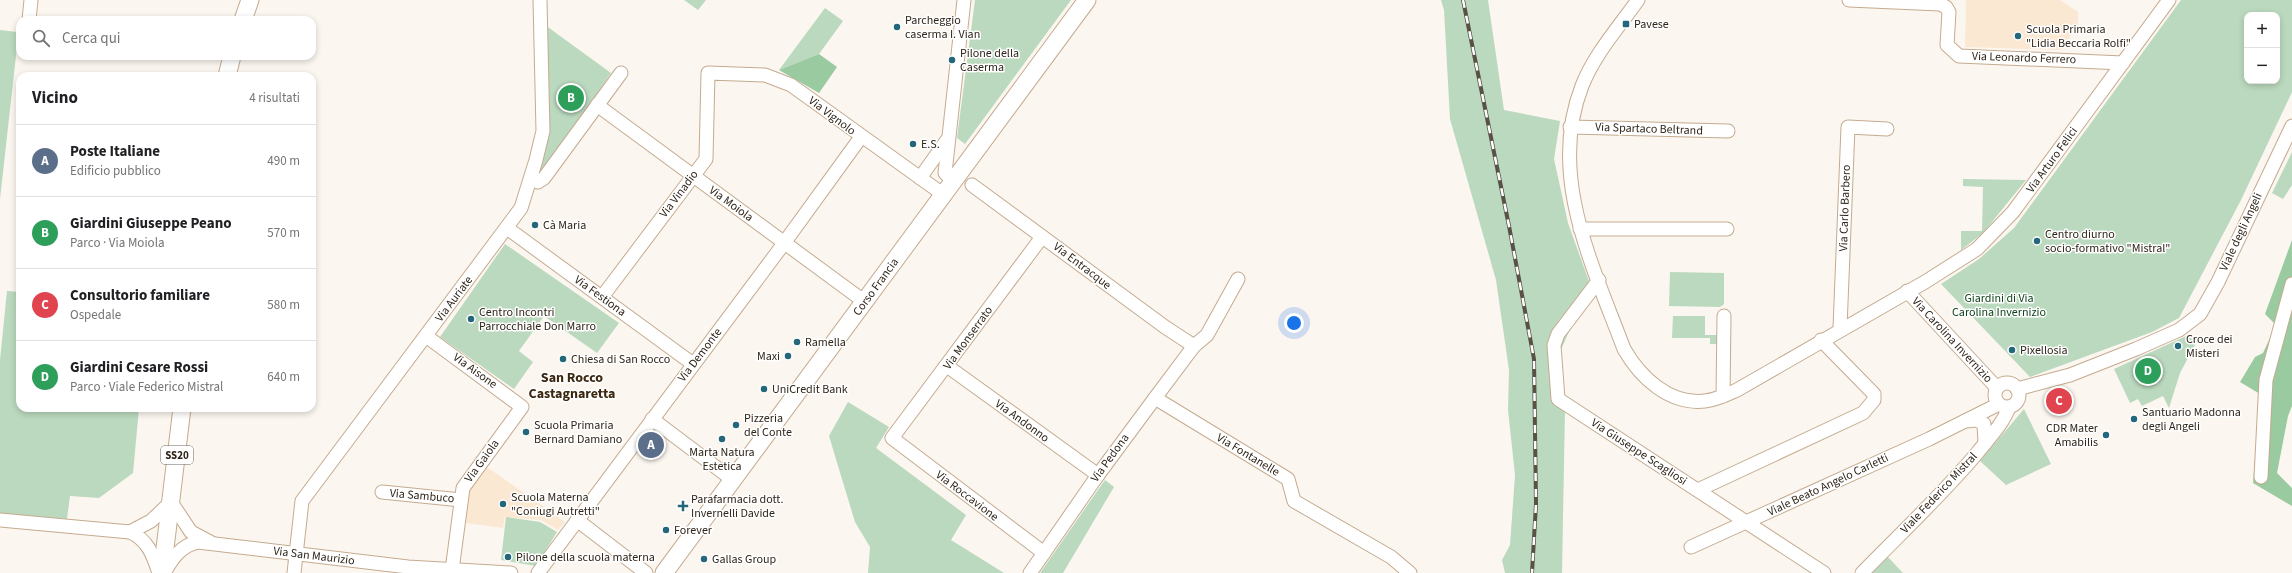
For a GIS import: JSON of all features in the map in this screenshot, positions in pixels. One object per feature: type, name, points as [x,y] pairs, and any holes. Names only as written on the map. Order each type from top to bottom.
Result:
[{"type":"main road","points":[[244,16],[250,0]]},
{"type":"main road","name":"Corso Francia","points":[[664,573],[954,182],[1083,1]]},
{"type":"main road","points":[[228,72],[231,60]]},
{"type":"main road","name":"SS20","points":[[162,573],[181,412]]},
{"type":"street","points":[[29,16],[31,0]]},
{"type":"street","name":"Via Auriate","points":[[294,573],[302,501],[521,208],[531,179],[543,122],[540,0]]},
{"type":"street","points":[[954,182],[945,173],[947,140],[964,0]]},
{"type":"street","points":[[1638,0],[1590,68],[1582,86],[1570,127],[1568,156],[1570,176],[1580,229],[1624,349],[1646,379],[1667,393],[1681,398],[1704,401],[1723,396],[1907,291]]},
{"type":"street","name":"Via Leonardo Ferrero","points":[[1849,0],[1940,4],[1946,7],[1949,12],[1947,45],[1959,56],[2123,63]]},
{"type":"street","name":"Via Arturo Felici","points":[[1907,291],[1977,249],[2013,212],[2169,0]]},
{"type":"street","points":[[531,179],[542,181],[621,73]]},
{"type":"street","name":"Via Vignolo","points":[[708,73],[752,74],[777,78],[791,85],[944,195]]},
{"type":"street","name":"Via Vinadio","points":[[602,297],[706,159],[708,73]]},
{"type":"street","name":"Via Moiola","points":[[598,105],[692,176],[865,302]]},
{"type":"street","name":"Viale degli Angeli","points":[[2070,375],[2179,330],[2190,323],[2205,307],[2292,126]]},
{"type":"street","name":"Via Spartaco Beltrand","points":[[1570,127],[1728,131]]},
{"type":"street","name":"Via Carlo Barbero","points":[[1840,328],[1848,127],[1887,129]]},
{"type":"street","name":"Via Demonte","points":[[538,573],[861,136]]},
{"type":"street","points":[[920,178],[947,140]]},
{"type":"street","name":"Via Entracque","points":[[972,185],[1164,328],[1194,346]]},
{"type":"street","name":"Via Festiona","points":[[507,228],[693,364]]},
{"type":"street","points":[[1580,229],[1727,228]]},
{"type":"street","name":"Via Monserrato","points":[[892,438],[1042,237]]},
{"type":"street","name":"Via Pedona","points":[[1030,573],[1098,475],[1155,398],[1194,346],[1207,335],[1238,279]]},
{"type":"street","name":"Via Giuseppe Scagliosi","points":[[1598,280],[1558,334],[1554,345],[1558,399],[1698,490],[1863,413],[1874,400],[1874,394],[1821,340]]},
{"type":"street","points":[[2261,477],[2266,380],[2292,284]]},
{"type":"street","name":"Via Carolina Invernizio","points":[[1907,291],[1997,388]]},
{"type":"street","points":[[1723,396],[1724,316]]},
{"type":"street","name":"Via Aisone","points":[[426,336],[522,407]]},
{"type":"street","name":"Via Andonno","points":[[947,366],[1098,475]]},
{"type":"street","points":[[2017,389],[2070,375]]},
{"type":"street","points":[[2008,405],[2070,375]]},
{"type":"street","points":[[2007,383],[2017,389],[2019,396],[2008,405],[1995,398],[1997,388],[2007,383]]},
{"type":"street","name":"Via Fontanelle","points":[[1155,398],[1288,479],[1294,501],[1391,557],[1402,571]]},
{"type":"street","name":"Viale Beato Angelo Carletti","points":[[1691,547],[1965,421],[2008,405]]},
{"type":"street","name":"Viale Federico Mistral","points":[[1862,573],[1960,475],[2006,415],[2008,405]]},
{"type":"street","name":"Via Gaiola","points":[[452,570],[461,500],[465,485],[522,407]]},
{"type":"street","points":[[652,419],[733,480]]},
{"type":"street","points":[[1965,421],[1977,420],[1984,424],[1985,443]]},
{"type":"street","name":"Via Roccavione","points":[[892,438],[1044,553]]},
{"type":"street","points":[[1698,490],[1824,573]]},
{"type":"street","name":"Via Sambuco","points":[[382,492],[461,500]]},
{"type":"street","points":[[138,533],[163,512],[170,502],[191,538]]},
{"type":"street","points":[[0,520],[191,538]]},
{"type":"street","points":[[577,520],[642,572]]},
{"type":"street","points":[[138,533],[152,554],[162,573],[191,538]]},
{"type":"street","name":"Via San Maurizio","points":[[191,538],[212,543],[408,570],[452,570],[511,573]]},
{"type":"shaded area","name":"Scuola Primaria \"Lidia Beccaria Rolfi\"","points":[[1966,0],[2060,0],[2078,12],[2078,25],[2061,50],[1965,47]]},
{"type":"shaded area","name":"Scuola Materna \"Coniugi Autretti\"","points":[[487,467],[565,522],[558,530],[541,520],[505,517],[503,528],[466,523],[469,491]]},
{"type":"green space","points":[[684,0],[706,0],[698,10]]},
{"type":"green space","points":[[975,0],[1071,0],[965,144],[957,138]]},
{"type":"green space","points":[[1441,0],[1488,0],[1504,110],[1560,121],[1554,159],[1568,223],[1590,284],[1560,352],[1565,409],[1562,573],[1505,573],[1502,560],[1510,545],[1515,475],[1508,410],[1509,370],[1496,280],[1450,119],[1444,10]]},
{"type":"green space","name":"Giardini di Via Carolina Invernizio","points":[[2181,0],[2292,0],[2292,92],[2241,200],[2179,318],[2152,332],[2030,377],[1941,284],[1979,259],[2014,228]]},
{"type":"green space","points":[[825,8],[843,21],[819,54],[779,70]]},
{"type":"green space","points":[[545,25],[611,73],[542,175],[537,174]]},
{"type":"green space","points":[[0,30],[16,32],[16,56],[0,199]]},
{"type":"green space","points":[[819,54],[837,67],[819,93],[779,70]]},
{"type":"green space","points":[[2292,152],[2292,185],[2283,199],[2272,193]]},
{"type":"green space","points":[[1963,179],[2026,180],[1983,233],[1961,250],[1961,231],[1982,231],[1983,187],[1963,186]]},
{"type":"green space","points":[[2292,240],[2292,406],[2288,416],[2277,473],[2292,488],[2292,506],[2253,483],[2260,394],[2240,382],[2255,357],[2263,353],[2276,325],[2265,314]]},
{"type":"green space","points":[[505,244],[619,323],[597,353],[544,316],[519,351],[533,362],[514,389],[440,337]]},
{"type":"green space","points":[[1670,272],[1724,273],[1724,304],[1720,307],[1669,306]]},
{"type":"green space","points":[[7,291],[16,292],[16,412],[139,412],[133,473],[99,498],[70,496],[67,519],[0,513],[0,360]]},
{"type":"green space","points":[[1673,316],[1705,316],[1705,335],[1720,335],[1720,344],[1710,344],[1710,338],[1672,338]]},
{"type":"green space","points":[[2186,336],[2197,341],[2180,373],[2169,408],[2163,396],[2142,406],[2138,399],[2130,403],[2114,369]]},
{"type":"green space","points":[[848,402],[889,427],[876,448],[966,515],[951,540],[1004,573],[868,573],[870,547],[855,522],[829,436]]},
{"type":"green space","points":[[2024,409],[2051,464],[2006,485],[1980,461]]},
{"type":"green space","points":[[1105,480],[1114,487],[1063,573],[1040,573]]},
{"type":"green space","points":[[506,517],[540,522],[557,532],[536,566],[501,560]]},
{"type":"green space","points":[[1886,555],[1903,573],[1868,573]]},
{"type":"railway","points":[[1463,0],[1509,226],[1534,359],[1536,504],[1532,573]]},
{"type":"place","name":"Pavese","points":[[1626,24]]},
{"type":"place","name":"Parcheggio caserma I. Vian","points":[[897,27]]},
{"type":"place","name":"Scuola Primaria \"Lidia Beccaria Rolfi\"","points":[[2018,36]]},
{"type":"place","name":"Pilone della Caserma","points":[[952,60]]},
{"type":"place","name":"Giardini Giuseppe Peano","points":[[571,98]]},
{"type":"place","name":"E.S.","points":[[913,144]]},
{"type":"place","name":"Cà Maria","points":[[535,225]]},
{"type":"place","name":"Centro diurno socio-formativo \"Mistral\"","points":[[2037,241]]},
{"type":"place","name":"Centro Incontri Parrocchiale Don Marro","points":[[471,319]]},
{"type":"place","name":"Ramella","points":[[797,342]]},
{"type":"place","name":"Croce dei Misteri","points":[[2178,346]]},
{"type":"place","name":"Pixellosia","points":[[2012,350]]},
{"type":"place","name":"Maxi","points":[[788,356]]},
{"type":"place","name":"Chiesa di San Rocco","points":[[563,359]]},
{"type":"place","name":"Giardini Cesare Rossi","points":[[2148,371]]},
{"type":"place","name":"UniCredit Bank","points":[[764,389]]},
{"type":"place","name":"Consultorio familiare","points":[[2059,401]]},
{"type":"place","name":"Santuario Madonna degli Angeli","points":[[2134,419]]},
{"type":"place","name":"Pizzeria del Conte","points":[[736,425]]},
{"type":"place","name":"Scuola Primaria Bernard Damiano","points":[[526,432]]},
{"type":"place","name":"CDR Mater Amabilis","points":[[2106,435]]},
{"type":"place","name":"Marta Natura Estetica","points":[[722,439]]},
{"type":"place","name":"Poste Italiane","points":[[651,445]]},
{"type":"place","name":"Scuola Materna \"Coniugi Autretti\"","points":[[503,504]]},
{"type":"place","name":"Parafarmacia dott. Invernelli Davide","points":[[683,506]]},
{"type":"place","name":"Forever","points":[[666,530]]},
{"type":"place","name":"Pilone della scuola materna","points":[[508,557]]},
{"type":"place","name":"Gallas Group","points":[[704,559]]},
{"type":"district","name":"San Rocco Castagnaretta","points":[[572,386]]}]
